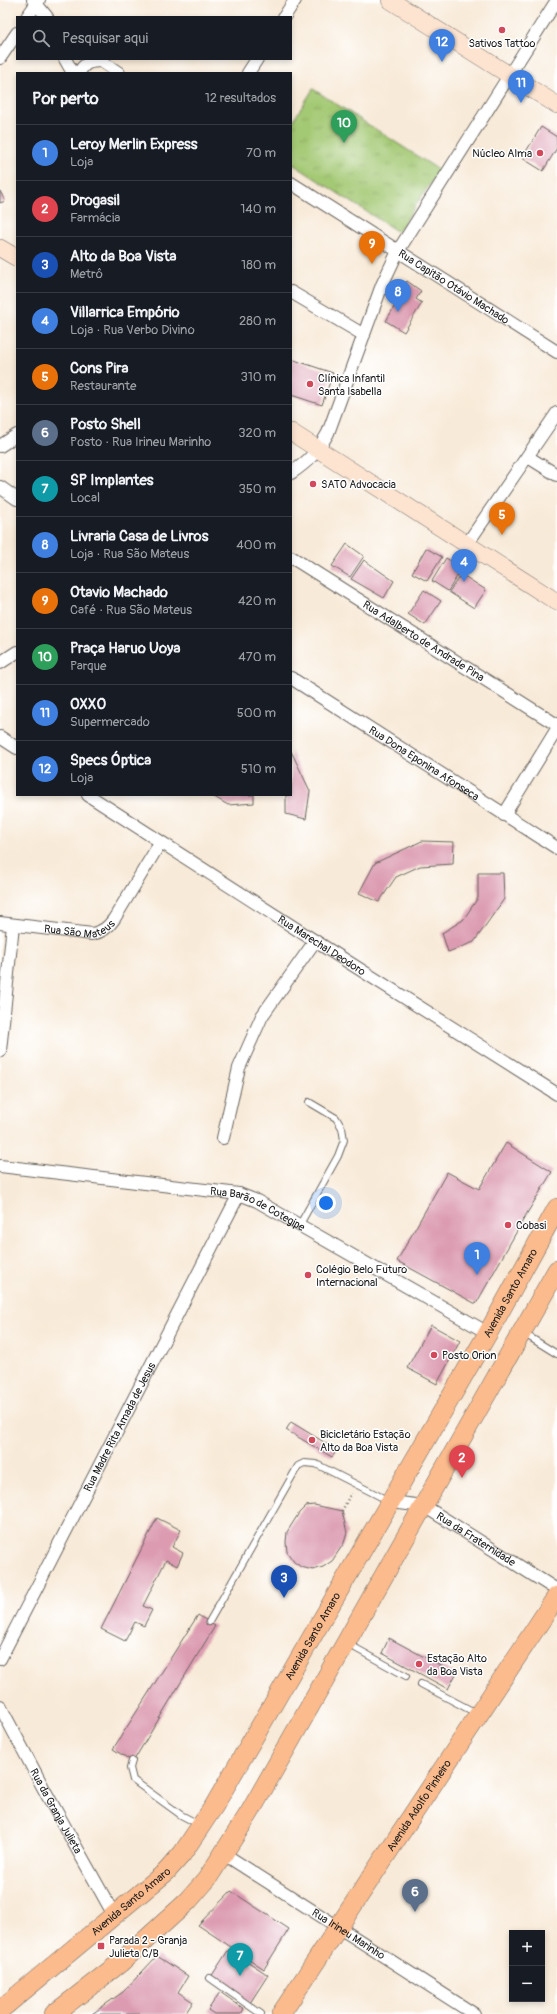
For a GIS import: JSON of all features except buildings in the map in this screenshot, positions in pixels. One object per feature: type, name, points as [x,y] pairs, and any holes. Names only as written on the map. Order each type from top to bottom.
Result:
[{"type":"main road","name":"Avenida Santo Amaro","points":[[0,2010],[166,1872],[182,1854],[201,1826],[390,1502],[488,1333],[557,1208]]},
{"type":"main road","points":[[54,2014],[120,1963],[178,1910],[207,1879],[224,1854],[250,1812],[557,1270]]},
{"type":"main road","name":"Avenida Adolfo Pinheiro","points":[[281,2014],[557,1596]]},
{"type":"street","points":[[285,16],[295,0]]},
{"type":"street","points":[[390,0],[509,75],[556,101]]},
{"type":"street","points":[[292,473],[306,464],[319,449],[328,433],[385,279],[398,251],[557,0]]},
{"type":"street","points":[[28,16],[36,1],[46,16]]},
{"type":"street","points":[[0,58],[16,34]]},
{"type":"street","points":[[66,60],[72,72]]},
{"type":"street","points":[[80,72],[84,64],[100,60],[118,72]]},
{"type":"street","points":[[249,72],[256,60]]},
{"type":"street","name":"Rua Capitão Otávio Machado","points":[[292,184],[557,352]]},
{"type":"street","points":[[0,248],[16,257]]},
{"type":"street","points":[[292,293],[364,334]]},
{"type":"street","points":[[467,544],[557,413]]},
{"type":"street","points":[[292,433],[557,602]]},
{"type":"street","points":[[0,446],[16,436]]},
{"type":"street","points":[[528,457],[557,475]]},
{"type":"street","points":[[0,487],[16,498]]},
{"type":"street","name":"Rua Adalberto de Andrade Pina","points":[[292,558],[557,725]]},
{"type":"street","points":[[0,663],[16,653]]},
{"type":"street","name":"Rua Dona Eponina Afonseca","points":[[292,679],[557,848]]},
{"type":"street","points":[[504,815],[557,729]]},
{"type":"street","points":[[0,737],[16,747]]},
{"type":"street","name":"Rua Marechal Deodoro","points":[[90,796],[314,942],[557,1094]]},
{"type":"street","name":"Rua São Mateus","points":[[0,923],[92,934],[106,929],[114,919],[160,843]]},
{"type":"street","points":[[0,1051],[13,925]]},
{"type":"street","points":[[222,1138],[239,1068],[262,1016],[314,942]]},
{"type":"street","name":"Rua Barão de Cotegipe","points":[[0,1166],[239,1194],[257,1201],[488,1333]]},
{"type":"street","name":"Rua Madre Rita Amada de Jesus","points":[[0,1659],[239,1194]]},
{"type":"street","name":"Rua da Fraternidade","points":[[390,1502],[424,1506],[557,1590]]},
{"type":"street","name":"Rua da Granja Julieta","points":[[0,1706],[46,1793],[114,1915]]},
{"type":"street","name":"Rua Irineu Marinho","points":[[224,1854],[474,2014]]},
{"type":"lane","points":[[299,1226],[338,1156],[344,1140],[342,1128],[336,1118],[309,1102]]},
{"type":"lane","points":[[521,1332],[557,1354]]},
{"type":"lane","points":[[209,1622],[298,1466],[304,1463],[316,1464],[390,1502]]},
{"type":"lane","points":[[346,1643],[406,1676]]},
{"type":"lane","points":[[420,1684],[479,1714]]},
{"type":"lane","points":[[132,1761],[130,1768],[133,1780],[181,1814],[201,1826]]},
{"type":"lane","points":[[210,1978],[261,2014]]},
{"type":"path","points":[[342,1511],[357,1484]]},
{"type":"green space","points":[[313,89],[439,170],[398,232],[292,164],[292,122]]},
{"type":"place","name":"Sativos Tattoo","points":[[502,30]]},
{"type":"place","name":"Specs Óptica","points":[[442,62]]},
{"type":"place","name":"OXXO","points":[[521,103]]},
{"type":"place","name":"Praça Haruo Uoya","points":[[344,143]]},
{"type":"place","name":"Núcleo Alma","points":[[540,153]]},
{"type":"place","name":"Otavio Machado","points":[[372,264]]},
{"type":"place","name":"Livraria Casa de Livros","points":[[398,312]]},
{"type":"place","name":"Clínica Infantil Santa Isabella","points":[[310,384]]},
{"type":"place","name":"SATO Advocacia","points":[[313,484]]},
{"type":"place","name":"Cons Pira","points":[[502,535]]},
{"type":"place","name":"Villarrica Empório","points":[[464,582]]},
{"type":"place","name":"Cobasi","points":[[508,1225]]},
{"type":"place","name":"Colégio Belo Futuro Internacional","points":[[308,1275]]},
{"type":"place","name":"Leroy Merlin Express","points":[[477,1275]]},
{"type":"place","name":"Posto Orion","points":[[434,1355]]},
{"type":"place","name":"Bicicletário Estação Alto da Boa Vista","points":[[312,1440]]},
{"type":"place","name":"Drogasil","points":[[462,1478]]},
{"type":"place","name":"Alto da Boa Vista","points":[[284,1598]]},
{"type":"place","name":"Estação Alto da Boa Vista","points":[[419,1664]]},
{"type":"place","name":"Posto Shell","points":[[415,1912]]},
{"type":"place","name":"Parada 2 - Granja Julieta C/B","points":[[101,1946]]},
{"type":"place","name":"SP Implantes","points":[[240,1976]]}]
